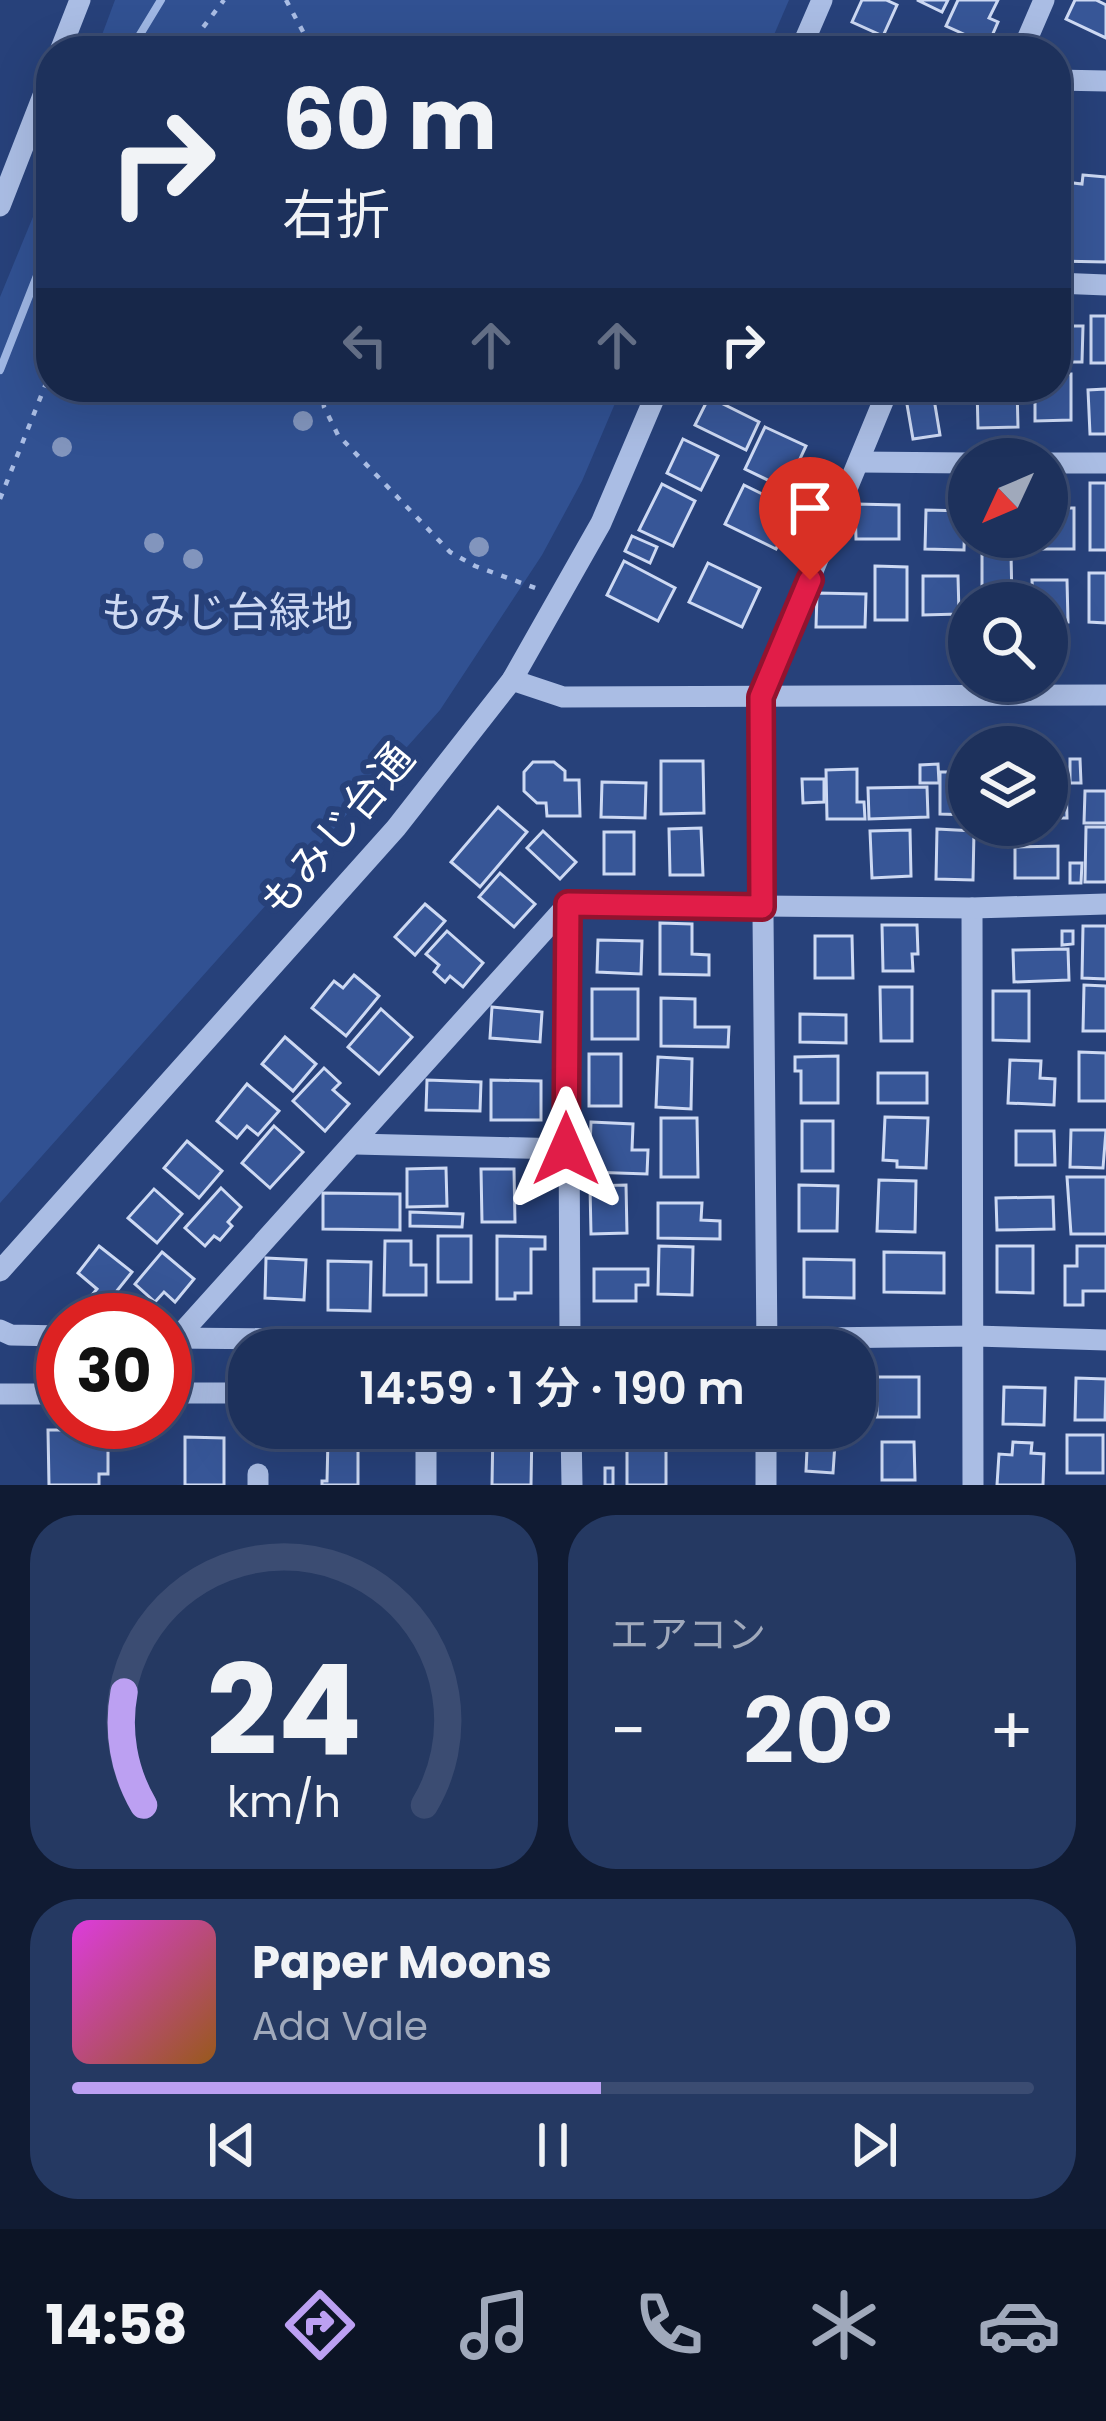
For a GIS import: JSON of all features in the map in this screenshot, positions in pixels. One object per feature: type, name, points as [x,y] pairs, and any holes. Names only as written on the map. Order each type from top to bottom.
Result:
[{"type":"street","points":[[67,36],[80,0]]},
{"type":"street","points":[[806,36],[822,0]]},
{"type":"street","points":[[1028,36],[1044,0]]},
{"type":"street","points":[[1071,80],[1106,81]]},
{"type":"street","points":[[0,206],[36,114]]},
{"type":"street","points":[[1071,284],[1106,285]]},
{"type":"street","name":"もみじ台通","points":[[0,1271],[396,827],[512,680],[601,524],[653,402]]},
{"type":"street","points":[[767,1329],[761,697],[883,402]]},
{"type":"street","points":[[859,463],[948,463]]},
{"type":"street","points":[[1068,463],[1106,463]]},
{"type":"street","points":[[512,680],[562,697],[1106,695]]},
{"type":"street","points":[[568,904],[570,1329]]},
{"type":"street","points":[[192,1316],[355,1144],[568,904],[972,908],[1106,904]]},
{"type":"street","points":[[972,908],[974,1485]]},
{"type":"street","points":[[355,1144],[566,1149]]},
{"type":"street","points":[[0,1330],[36,1335]]},
{"type":"street","points":[[876,1340],[975,1336],[1106,1340]]},
{"type":"street","points":[[192,1339],[228,1341]]},
{"type":"street","points":[[192,1393],[228,1393]]},
{"type":"street","points":[[0,1394],[36,1394]]},
{"type":"street","points":[[426,1449],[426,1485]]},
{"type":"street","points":[[571,1449],[572,1485]]},
{"type":"street","points":[[766,1449],[766,1485]]},
{"type":"path","points":[[196,36],[224,0]]},
{"type":"path","points":[[286,0],[305,36]]},
{"type":"path","points":[[0,499],[39,402]]},
{"type":"path","points":[[323,402],[338,435],[450,552],[525,585],[561,594]]},
{"type":"green space","points":[[115,0],[789,0],[773,36],[102,36]]},
{"type":"green space","name":"もみじ台緑地","points":[[36,209],[36,402],[616,402],[582,481],[542,555],[440,710],[0,1203],[0,297]]},
{"type":"building","points":[[862,0],[897,5],[883,36],[852,22]]},
{"type":"building","points":[[917,0],[948,0],[942,12]]},
{"type":"building","points":[[958,0],[998,0],[989,18],[998,22],[992,36],[968,36],[946,26]]},
{"type":"building","points":[[1075,0],[1106,5],[1106,38],[1066,19]]},
{"type":"building","points":[[1083,175],[1106,177],[1106,262],[1071,261],[1071,183],[1082,184]]},
{"type":"building","points":[[1091,316],[1106,316],[1106,363],[1091,363]]},
{"type":"building","points":[[1071,326],[1083,326],[1082,362],[1071,362]]},
{"type":"building","points":[[1106,389],[1106,434],[1090,434],[1088,390]]},
{"type":"building","points":[[706,402],[719,402],[759,422],[746,450],[695,425]]},
{"type":"building","points":[[907,402],[934,402],[940,435],[913,439]]},
{"type":"building","points":[[977,402],[1017,402],[1018,427],[978,428]]},
{"type":"building","points":[[1035,402],[1071,402],[1071,420],[1035,421]]},
{"type":"building","points":[[765,427],[806,446],[786,489],[745,469]]},
{"type":"building","points":[[683,439],[718,456],[701,490],[667,473]]},
{"type":"building","points":[[1090,483],[1106,483],[1106,550],[1090,550]]},
{"type":"building","points":[[662,484],[695,501],[673,546],[639,530]]},
{"type":"building","points":[[744,485],[795,510],[776,549],[725,524]]},
{"type":"building","points":[[855,504],[899,505],[899,539],[856,539]]},
{"type":"building","points":[[1068,508],[1074,508],[1074,549],[1068,549]]},
{"type":"building","points":[[926,510],[948,511],[948,550],[925,549]]},
{"type":"building","points":[[632,536],[657,547],[650,563],[625,551]]},
{"type":"building","points":[[982,558],[1011,558],[1012,582],[982,582]]},
{"type":"building","points":[[624,561],[675,588],[658,621],[607,595]]},
{"type":"building","points":[[708,563],[760,588],[742,627],[689,602]]},
{"type":"building","points":[[875,566],[907,567],[907,620],[875,620]]},
{"type":"building","points":[[1089,573],[1106,573],[1106,623],[1089,622]]},
{"type":"building","points":[[923,576],[958,576],[958,582],[948,582],[948,614],[923,615]]},
{"type":"building","points":[[817,593],[866,594],[865,627],[816,627]]},
{"type":"building","points":[[1070,759],[1080,759],[1081,783],[1070,783]]},
{"type":"building","points":[[661,761],[703,761],[704,813],[661,814]]},
{"type":"building","points":[[533,762],[554,762],[565,771],[565,780],[579,780],[580,816],[547,816],[546,803],[537,803],[524,791],[524,772]]},
{"type":"building","points":[[938,764],[939,783],[920,783],[920,765]]},
{"type":"building","points":[[857,769],[857,802],[864,802],[865,819],[827,819],[826,770]]},
{"type":"building","points":[[940,772],[948,772],[948,814],[940,814]]},
{"type":"building","points":[[802,779],[824,779],[824,802],[803,803]]},
{"type":"building","points":[[602,782],[646,783],[645,818],[601,817]]},
{"type":"building","points":[[927,787],[928,817],[869,819],[868,788]]},
{"type":"building","points":[[1085,791],[1106,791],[1106,823],[1084,823]]},
{"type":"building","points":[[498,807],[527,832],[480,887],[451,862]]},
{"type":"building","points":[[1086,827],[1106,827],[1106,882],[1085,882]]},
{"type":"building","points":[[701,828],[703,875],[670,875],[669,829]]},
{"type":"building","points":[[937,829],[948,830],[948,846],[974,846],[973,880],[936,879]]},
{"type":"building","points":[[910,830],[911,876],[872,878],[870,831]]},
{"type":"building","points":[[543,831],[576,862],[560,879],[527,848]]},
{"type":"building","points":[[604,832],[634,832],[634,874],[604,874]]},
{"type":"building","points":[[1058,846],[1058,878],[1015,878],[1015,847]]},
{"type":"building","points":[[1070,863],[1082,863],[1081,883],[1070,883]]},
{"type":"building","points":[[500,873],[535,904],[514,927],[479,897]]},
{"type":"building","points":[[425,904],[445,921],[415,955],[395,937]]},
{"type":"building","points":[[660,923],[692,924],[692,954],[709,955],[709,975],[660,974]]},
{"type":"building","points":[[882,925],[917,925],[913,971],[883,971]]},
{"type":"building","points":[[1083,926],[1106,926],[1106,979],[1082,978]]},
{"type":"building","points":[[447,931],[483,963],[463,987],[450,976],[445,982],[434,972],[439,965],[426,954]]},
{"type":"building","points":[[1062,931],[1073,931],[1073,944],[1062,945]]},
{"type":"building","points":[[815,936],[852,936],[853,978],[815,978]]},
{"type":"building","points":[[598,940],[642,941],[641,974],[597,972]]},
{"type":"building","points":[[1068,949],[1069,980],[1014,982],[1013,950]]},
{"type":"building","points":[[354,975],[379,996],[346,1036],[312,1008],[334,981],[343,988]]},
{"type":"building","points":[[1084,985],[1106,986],[1106,1031],[1083,1031]]},
{"type":"building","points":[[880,987],[912,987],[912,1041],[881,1041]]},
{"type":"building","points":[[592,989],[638,989],[638,1039],[592,1039]]},
{"type":"building","points":[[993,991],[1029,991],[1029,1041],[993,1040]]},
{"type":"building","points":[[661,998],[695,999],[695,1027],[729,1027],[728,1047],[661,1046]]},
{"type":"building","points":[[492,1007],[542,1012],[540,1042],[490,1038]]},
{"type":"building","points":[[381,1009],[412,1037],[379,1074],[348,1047]]},
{"type":"building","points":[[800,1014],[846,1015],[846,1043],[800,1042]]},
{"type":"building","points":[[285,1037],[316,1064],[293,1091],[262,1064]]},
{"type":"building","points":[[1079,1052],[1106,1053],[1106,1101],[1079,1101]]},
{"type":"building","points":[[589,1054],[621,1054],[621,1106],[589,1106]]},
{"type":"building","points":[[838,1056],[838,1103],[801,1103],[801,1071],[795,1071],[795,1057]]},
{"type":"building","points":[[658,1057],[692,1059],[691,1109],[656,1107]]},
{"type":"building","points":[[1010,1060],[1041,1061],[1040,1078],[1055,1079],[1054,1105],[1008,1103]]},
{"type":"building","points":[[324,1068],[340,1083],[333,1090],[349,1104],[325,1131],[293,1101]]},
{"type":"building","points":[[878,1073],[927,1073],[927,1103],[878,1103]]},
{"type":"building","points":[[427,1080],[481,1082],[480,1111],[426,1110]]},
{"type":"building","points":[[491,1080],[541,1081],[541,1120],[491,1120]]},
{"type":"building","points":[[247,1084],[279,1111],[258,1135],[247,1126],[237,1138],[217,1121]]},
{"type":"building","points":[[885,1117],[928,1118],[926,1168],[897,1167],[897,1161],[883,1160]]},
{"type":"building","points":[[661,1118],[697,1118],[698,1177],[661,1177]]},
{"type":"building","points":[[802,1121],[833,1121],[833,1171],[802,1171]]},
{"type":"building","points":[[591,1122],[633,1124],[632,1150],[648,1150],[647,1174],[589,1172]]},
{"type":"building","points":[[274,1126],[303,1152],[270,1188],[242,1163]]},
{"type":"building","points":[[1071,1130],[1106,1130],[1103,1168],[1070,1167]]},
{"type":"building","points":[[1016,1131],[1054,1131],[1055,1165],[1016,1165]]},
{"type":"building","points":[[187,1141],[222,1171],[199,1198],[164,1168]]},
{"type":"building","points":[[446,1168],[447,1206],[407,1207],[407,1169]]},
{"type":"building","points":[[481,1169],[514,1169],[515,1222],[482,1222]]},
{"type":"building","points":[[1067,1177],[1106,1177],[1106,1234],[1071,1234]]},
{"type":"building","points":[[879,1180],[916,1181],[915,1232],[877,1231]]},
{"type":"building","points":[[626,1185],[627,1233],[591,1234],[590,1186]]},
{"type":"building","points":[[799,1185],[838,1186],[837,1231],[799,1231]]},
{"type":"building","points":[[221,1188],[241,1207],[220,1240],[214,1236],[205,1246],[185,1228]]},
{"type":"building","points":[[154,1189],[182,1214],[157,1243],[128,1218]]},
{"type":"building","points":[[323,1193],[400,1194],[400,1230],[323,1229]]},
{"type":"building","points":[[1053,1197],[1054,1229],[997,1230],[996,1198]]},
{"type":"building","points":[[658,1203],[702,1203],[701,1220],[720,1221],[720,1239],[658,1238]]},
{"type":"building","points":[[410,1212],[463,1214],[462,1227],[410,1226]]},
{"type":"building","points":[[438,1236],[471,1236],[471,1282],[438,1282]]},
{"type":"building","points":[[497,1236],[545,1237],[545,1249],[531,1249],[531,1293],[497,1299]]},
{"type":"building","points":[[385,1241],[411,1241],[411,1265],[426,1265],[426,1295],[384,1295]]},
{"type":"building","points":[[99,1246],[132,1272],[115,1293],[94,1293],[97,1289],[78,1273]]},
{"type":"building","points":[[659,1246],[693,1247],[692,1295],[658,1294]]},
{"type":"building","points":[[997,1246],[1033,1246],[1033,1293],[997,1292]]},
{"type":"building","points":[[1077,1246],[1106,1246],[1106,1291],[1083,1291],[1083,1305],[1065,1305],[1065,1266],[1077,1266]]},
{"type":"building","points":[[162,1252],[194,1279],[182,1293],[145,1293],[135,1284]]},
{"type":"building","points":[[884,1252],[944,1253],[944,1293],[884,1292]]},
{"type":"building","points":[[266,1258],[306,1260],[304,1300],[265,1298]]},
{"type":"building","points":[[804,1259],[854,1260],[854,1298],[804,1297]]},
{"type":"building","points":[[328,1261],[371,1262],[370,1311],[328,1310]]},
{"type":"building","points":[[594,1269],[648,1269],[648,1285],[636,1285],[636,1301],[594,1301]]},
{"type":"building","points":[[877,1377],[919,1377],[919,1417],[877,1417]]},
{"type":"building","points":[[1076,1378],[1106,1379],[1105,1420],[1075,1420]]},
{"type":"building","points":[[1004,1387],[1045,1388],[1044,1425],[1003,1424]]},
{"type":"building","points":[[1067,1435],[1103,1435],[1103,1473],[1067,1473]]},
{"type":"building","points":[[192,1437],[224,1438],[224,1485],[185,1485],[185,1449],[192,1449]]},
{"type":"building","points":[[882,1442],[914,1442],[915,1480],[882,1480]]},
{"type":"building","points":[[1013,1442],[1032,1443],[1031,1453],[1044,1454],[1043,1485],[997,1485],[999,1454],[1012,1455]]},
{"type":"building","points":[[48,1449],[108,1449],[108,1474],[99,1474],[99,1485],[49,1485]]},
{"type":"building","points":[[328,1449],[358,1449],[358,1485],[322,1485],[327,1481]]},
{"type":"building","points":[[493,1449],[532,1449],[531,1485],[492,1485]]},
{"type":"building","points":[[627,1449],[666,1449],[666,1485],[627,1485]]},
{"type":"building","points":[[807,1449],[835,1449],[833,1473],[806,1471]]},
{"type":"building","points":[[605,1468],[613,1468],[613,1485],[605,1485]]},
{"type":"waterway","points":[[139,36],[161,0]]},
{"type":"waterway","points":[[0,370],[36,278]]},
{"type":"route","points":[[566,1149],[568,904],[762,907],[761,697],[810,580]]}]
